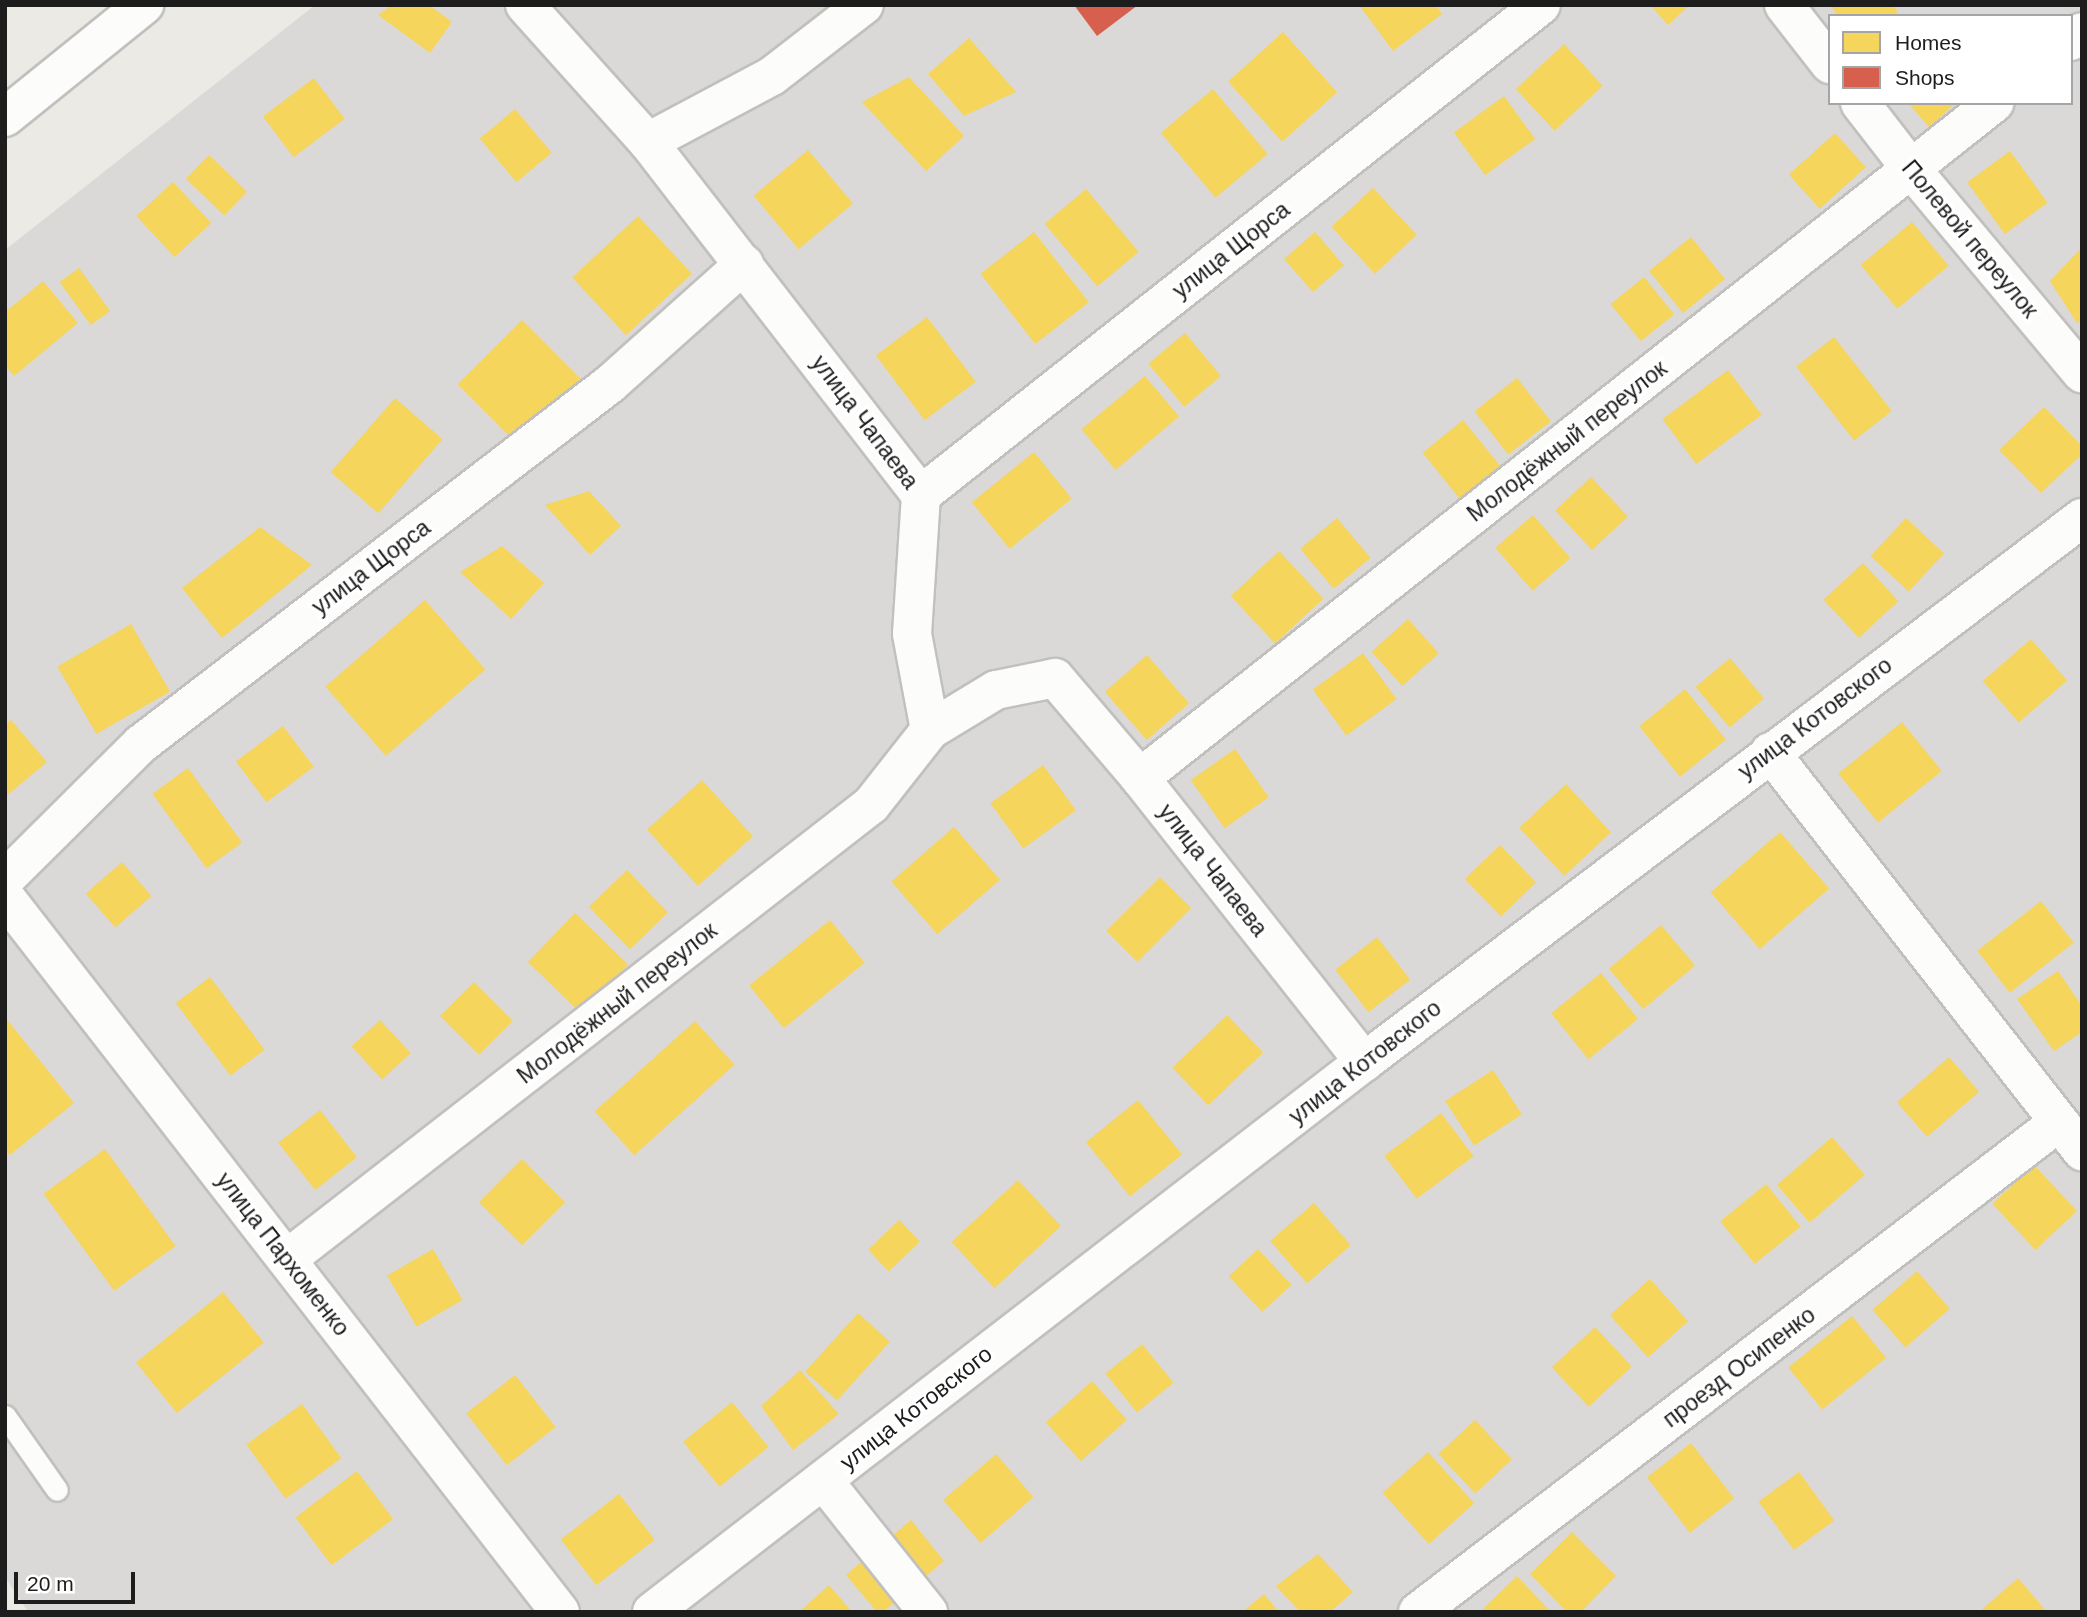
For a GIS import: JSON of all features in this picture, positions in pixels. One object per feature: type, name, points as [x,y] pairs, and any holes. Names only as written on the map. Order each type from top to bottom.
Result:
[{"type":"street","points":[[5,117],[144,5]]},
{"type":"street","name":"улица Чапаева","points":[[525,5],[648,142],[921,495],[912,634],[930,730],[996,690],[1055,678],[1140,778],[1364,1062]]},
{"type":"street","points":[[648,142],[772,76],[864,5]]},
{"type":"street","name":"улица Щорса","points":[[921,495],[1541,5]]},
{"type":"street","points":[[1784,5],[1828,61]]},
{"type":"street","name":"Полевой переулок","points":[[1862,105],[1912,170],[2082,373]]},
{"type":"street","name":"Молодёжный переулок","points":[[1140,778],[1992,105]]},
{"type":"street","name":"улица Щорса","points":[[5,879],[141,744],[610,384],[744,264]]},
{"type":"street","name":"улица Котовского","points":[[652,1612],[1364,1062],[2082,518]]},
{"type":"street","name":"Молодёжный переулок","points":[[287,1259],[871,805],[930,730]]},
{"type":"street","points":[[1770,752],[2070,1137]]},
{"type":"street","name":"улица Пархоменко","points":[[5,897],[560,1612]]},
{"type":"street","name":"проезд Осипенко","points":[[1418,1612],[2070,1137]]},
{"type":"street","points":[[823,1480],[928,1612]]},
{"type":"lane","points":[[5,1416],[57,1490]]},
{"type":"shaded area","points":[[315,5],[2082,5],[2082,1612],[28,1612],[5,1577],[5,250]]},
{"type":"building: Homes","points":[[392,5],[429,5],[452,22],[430,53],[378,15]]},
{"type":"building: Homes","points":[[1359,5],[1436,5],[1442,14],[1393,51]]},
{"type":"building: Homes","points":[[1650,5],[1690,5],[1668,25]]},
{"type":"building: Homes","points":[[1830,5],[1892,5],[1898,12],[1896,14],[1837,14]]},
{"type":"building: Homes","points":[[1283,32],[1337,92],[1282,142],[1228,82]]},
{"type":"building: Homes","points":[[969,38],[1016,92],[964,116],[928,74]]},
{"type":"building: Homes","points":[[1564,44],[1603,86],[1555,131],[1516,89]]},
{"type":"building: Homes","points":[[909,77],[964,136],[926,171],[862,102]]},
{"type":"building: Homes","points":[[314,78],[345,119],[294,157],[263,117]]},
{"type":"building: Homes","points":[[1213,89],[1268,154],[1216,198],[1161,133]]},
{"type":"building: Homes","points":[[1504,96],[1535,139],[1485,175],[1454,132]]},
{"type":"building: Homes","points":[[1910,105],[1954,105],[1929,127]]},
{"type":"building: Homes","points":[[515,109],[552,153],[516,182],[480,139]]},
{"type":"building: Homes","points":[[1835,133],[1866,167],[1820,209],[1789,174]]},
{"type":"building: Homes","points":[[808,150],[853,204],[799,249],[754,196]]},
{"type":"building: Homes","points":[[2010,151],[2048,203],[2005,234],[1967,182]]},
{"type":"building: Homes","points":[[209,155],[247,192],[224,216],[186,179]]},
{"type":"building: Homes","points":[[173,182],[211,223],[175,257],[136,216]]},
{"type":"building: Homes","points":[[1373,188],[1417,235],[1375,274],[1331,227]]},
{"type":"building: Homes","points":[[1086,189],[1139,252],[1097,287],[1045,224]]},
{"type":"building: Homes","points":[[638,216],[692,274],[626,335],[572,277]]},
{"type":"building: Homes","points":[[1912,222],[1949,266],[1897,309],[1861,265]]},
{"type":"building: Homes","points":[[1034,232],[1089,302],[1035,344],[980,274]]},
{"type":"building: Homes","points":[[1315,232],[1344,265],[1313,292],[1284,259]]},
{"type":"building: Homes","points":[[1691,237],[1725,279],[1683,313],[1649,271]]},
{"type":"building: Homes","points":[[2082,247],[2082,320],[2077,323],[2050,281]]},
{"type":"building: Homes","points":[[79,268],[110,311],[91,325],[60,282]]},
{"type":"building: Homes","points":[[1644,277],[1674,314],[1641,341],[1611,304]]},
{"type":"building: Homes","points":[[43,281],[78,323],[14,376],[5,366],[5,312]]},
{"type":"building: Homes","points":[[927,317],[976,382],[925,420],[876,356]]},
{"type":"building: Homes","points":[[522,320],[581,379],[516,443],[458,384]]},
{"type":"building: Homes","points":[[1185,333],[1221,376],[1184,407],[1148,364]]},
{"type":"building: Homes","points":[[1834,337],[1892,411],[1854,441],[1796,367]]},
{"type":"building: Homes","points":[[1728,370],[1762,415],[1696,464],[1663,419]]},
{"type":"building: Homes","points":[[1145,376],[1179,417],[1115,470],[1081,429]]},
{"type":"building: Homes","points":[[1517,378],[1551,421],[1508,455],[1474,411]]},
{"type":"building: Homes","points":[[395,398],[443,439],[378,513],[331,472]]},
{"type":"building: Homes","points":[[2044,407],[2082,446],[2082,454],[2041,493],[1999,450]]},
{"type":"building: Homes","points":[[1463,420],[1502,468],[1462,501],[1423,453]]},
{"type":"building: Homes","points":[[1034,452],[1072,499],[1010,549],[972,502]]},
{"type":"building: Homes","points":[[1591,477],[1628,516],[1592,550],[1555,510]]},
{"type":"building: Homes","points":[[589,491],[621,526],[590,555],[545,505]]},
{"type":"building: Homes","points":[[1533,515],[1570,558],[1533,591],[1495,548]]},
{"type":"building: Homes","points":[[1337,518],[1370,558],[1334,589],[1300,549]]},
{"type":"building: Homes","points":[[1906,518],[1944,553],[1909,591],[1871,556]]},
{"type":"building: Homes","points":[[260,527],[312,565],[222,638],[182,588]]},
{"type":"building: Homes","points":[[502,546],[544,583],[511,619],[460,572]]},
{"type":"building: Homes","points":[[1279,551],[1323,599],[1275,644],[1231,596]]},
{"type":"building: Homes","points":[[1863,563],[1898,601],[1859,638],[1824,600]]},
{"type":"building: Homes","points":[[425,600],[485,669],[386,756],[325,687]]},
{"type":"building: Homes","points":[[1408,619],[1439,653],[1402,686],[1372,652]]},
{"type":"building: Homes","points":[[131,624],[170,692],[96,734],[57,666]]},
{"type":"building: Homes","points":[[2031,639],[2067,681],[2019,722],[1983,681]]},
{"type":"building: Homes","points":[[1363,653],[1397,699],[1346,736],[1313,689]]},
{"type":"building: Homes","points":[[1147,655],[1189,703],[1147,740],[1105,692]]},
{"type":"building: Homes","points":[[1730,658],[1764,699],[1730,728],[1696,687]]},
{"type":"building: Homes","points":[[1685,689],[1726,740],[1680,777],[1639,726]]},
{"type":"building: Homes","points":[[11,720],[47,762],[5,797],[5,725]]},
{"type":"building: Homes","points":[[1902,722],[1942,771],[1878,823],[1838,774]]},
{"type":"building: Homes","points":[[283,726],[314,767],[267,802],[236,762]]},
{"type":"building: Homes","points":[[1235,749],[1269,797],[1225,828],[1191,780]]},
{"type":"building: Homes","points":[[1043,765],[1076,810],[1023,849],[990,803]]},
{"type":"building: Homes","points":[[188,768],[242,842],[206,868],[152,794]]},
{"type":"building: Homes","points":[[702,780],[753,836],[698,886],[647,830]]},
{"type":"building: Homes","points":[[1566,784],[1611,832],[1564,876],[1519,828]]},
{"type":"building: Homes","points":[[954,827],[1000,880],[937,934],[891,881]]},
{"type":"building: Homes","points":[[1780,832],[1829,889],[1760,949],[1711,892]]},
{"type":"building: Homes","points":[[1500,845],[1536,882],[1501,916],[1465,879]]},
{"type":"building: Homes","points":[[122,862],[152,896],[115,927],[86,893]]},
{"type":"building: Homes","points":[[627,870],[668,912],[630,949],[589,907]]},
{"type":"building: Homes","points":[[1160,877],[1191,908],[1137,962],[1106,931]]},
{"type":"building: Homes","points":[[2041,901],[2074,943],[2010,993],[1977,951]]},
{"type":"building: Homes","points":[[575,913],[628,964],[581,1013],[528,962]]},
{"type":"building: Homes","points":[[830,920],[865,963],[784,1028],[749,985]]},
{"type":"building: Homes","points":[[1661,925],[1695,966],[1643,1009],[1609,969]]},
{"type":"building: Homes","points":[[1377,937],[1410,980],[1368,1012],[1335,970]]},
{"type":"building: Homes","points":[[2058,971],[2082,1006],[2082,1032],[2054,1051],[2017,999]]},
{"type":"building: Homes","points":[[1601,973],[1638,1019],[1588,1059],[1551,1013]]},
{"type":"building: Homes","points":[[210,977],[265,1050],[230,1076],[176,1003]]},
{"type":"building: Homes","points":[[474,982],[513,1021],[479,1055],[440,1016]]},
{"type":"building: Homes","points":[[1227,1015],[1263,1052],[1208,1105],[1172,1068]]},
{"type":"building: Homes","points":[[5,1017],[74,1103],[10,1155],[5,1149]]},
{"type":"building: Homes","points":[[380,1020],[411,1053],[382,1080],[351,1047]]},
{"type":"building: Homes","points":[[695,1021],[734,1065],[634,1155],[595,1111]]},
{"type":"building: Homes","points":[[1949,1057],[1979,1092],[1927,1137],[1897,1102]]},
{"type":"building: Homes","points":[[1493,1070],[1522,1114],[1474,1145],[1445,1101]]},
{"type":"building: Homes","points":[[1138,1100],[1182,1154],[1130,1197],[1086,1142]]},
{"type":"building: Homes","points":[[320,1110],[357,1157],[315,1190],[278,1143]]},
{"type":"building: Homes","points":[[1441,1113],[1473,1156],[1417,1199],[1384,1156]]},
{"type":"building: Homes","points":[[1832,1137],[1865,1175],[1810,1223],[1777,1185]]},
{"type":"building: Homes","points":[[105,1149],[176,1246],[114,1291],[44,1194]]},
{"type":"building: Homes","points":[[522,1159],[565,1202],[522,1245],[479,1202]]},
{"type":"building: Homes","points":[[2034,1165],[2077,1211],[2035,1250],[1992,1204]]},
{"type":"building: Homes","points":[[1018,1180],[1061,1226],[994,1288],[951,1242]]},
{"type":"building: Homes","points":[[1766,1184],[1801,1227],[1755,1264],[1720,1221]]},
{"type":"building: Homes","points":[[1314,1203],[1351,1245],[1307,1283],[1270,1241]]},
{"type":"building: Homes","points":[[899,1220],[920,1242],[889,1271],[868,1250]]},
{"type":"building: Homes","points":[[433,1249],[462,1300],[417,1327],[387,1276]]},
{"type":"building: Homes","points":[[1258,1249],[1291,1285],[1262,1312],[1229,1276]]},
{"type":"building: Homes","points":[[1917,1271],[1950,1309],[1905,1347],[1872,1310]]},
{"type":"building: Homes","points":[[1650,1279],[1688,1321],[1648,1357],[1610,1315]]},
{"type":"building: Homes","points":[[223,1292],[264,1343],[177,1413],[136,1362]]},
{"type":"building: Homes","points":[[858,1313],[890,1342],[837,1400],[805,1372]]},
{"type":"building: Homes","points":[[1852,1316],[1886,1358],[1822,1410],[1788,1368]]},
{"type":"building: Homes","points":[[1595,1327],[1632,1366],[1589,1407],[1552,1367]]},
{"type":"building: Homes","points":[[1142,1344],[1173,1383],[1137,1412],[1105,1374]]},
{"type":"building: Homes","points":[[800,1370],[839,1414],[793,1450],[761,1406]]},
{"type":"building: Homes","points":[[515,1375],[556,1427],[507,1465],[466,1413]]},
{"type":"building: Homes","points":[[1092,1381],[1127,1420],[1081,1461],[1046,1422]]},
{"type":"building: Homes","points":[[732,1402],[769,1447],[720,1487],[683,1442]]},
{"type":"building: Homes","points":[[302,1404],[341,1458],[286,1499],[246,1445]]},
{"type":"building: Homes","points":[[1475,1420],[1512,1459],[1475,1494],[1438,1454]]},
{"type":"building: Homes","points":[[1691,1443],[1734,1498],[1690,1533],[1647,1477]]},
{"type":"building: Homes","points":[[1428,1452],[1474,1503],[1429,1544],[1383,1493]]},
{"type":"building: Homes","points":[[996,1454],[1033,1497],[981,1543],[943,1500]]},
{"type":"building: Homes","points":[[357,1471],[393,1519],[332,1565],[296,1517]]},
{"type":"building: Homes","points":[[1799,1472],[1834,1521],[1794,1550],[1759,1501]]},
{"type":"building: Homes","points":[[619,1494],[655,1540],[596,1585],[561,1540]]},
{"type":"building: Homes","points":[[911,1520],[944,1561],[883,1612],[877,1612],[846,1575]]},
{"type":"building: Homes","points":[[1572,1532],[1616,1576],[1581,1612],[1567,1612],[1530,1574]]},
{"type":"building: Homes","points":[[1318,1554],[1353,1592],[1330,1612],[1300,1612],[1276,1586]]},
{"type":"building: Homes","points":[[1517,1576],[1551,1612],[1480,1612]]},
{"type":"building: Homes","points":[[2018,1578],[2047,1612],[1979,1612]]},
{"type":"building: Homes","points":[[829,1585],[852,1612],[799,1612]]},
{"type":"building: Homes","points":[[1264,1594],[1279,1612],[1242,1612]]},
{"type":"building: Shops","points":[[1074,5],[1138,5],[1097,36]]}]
